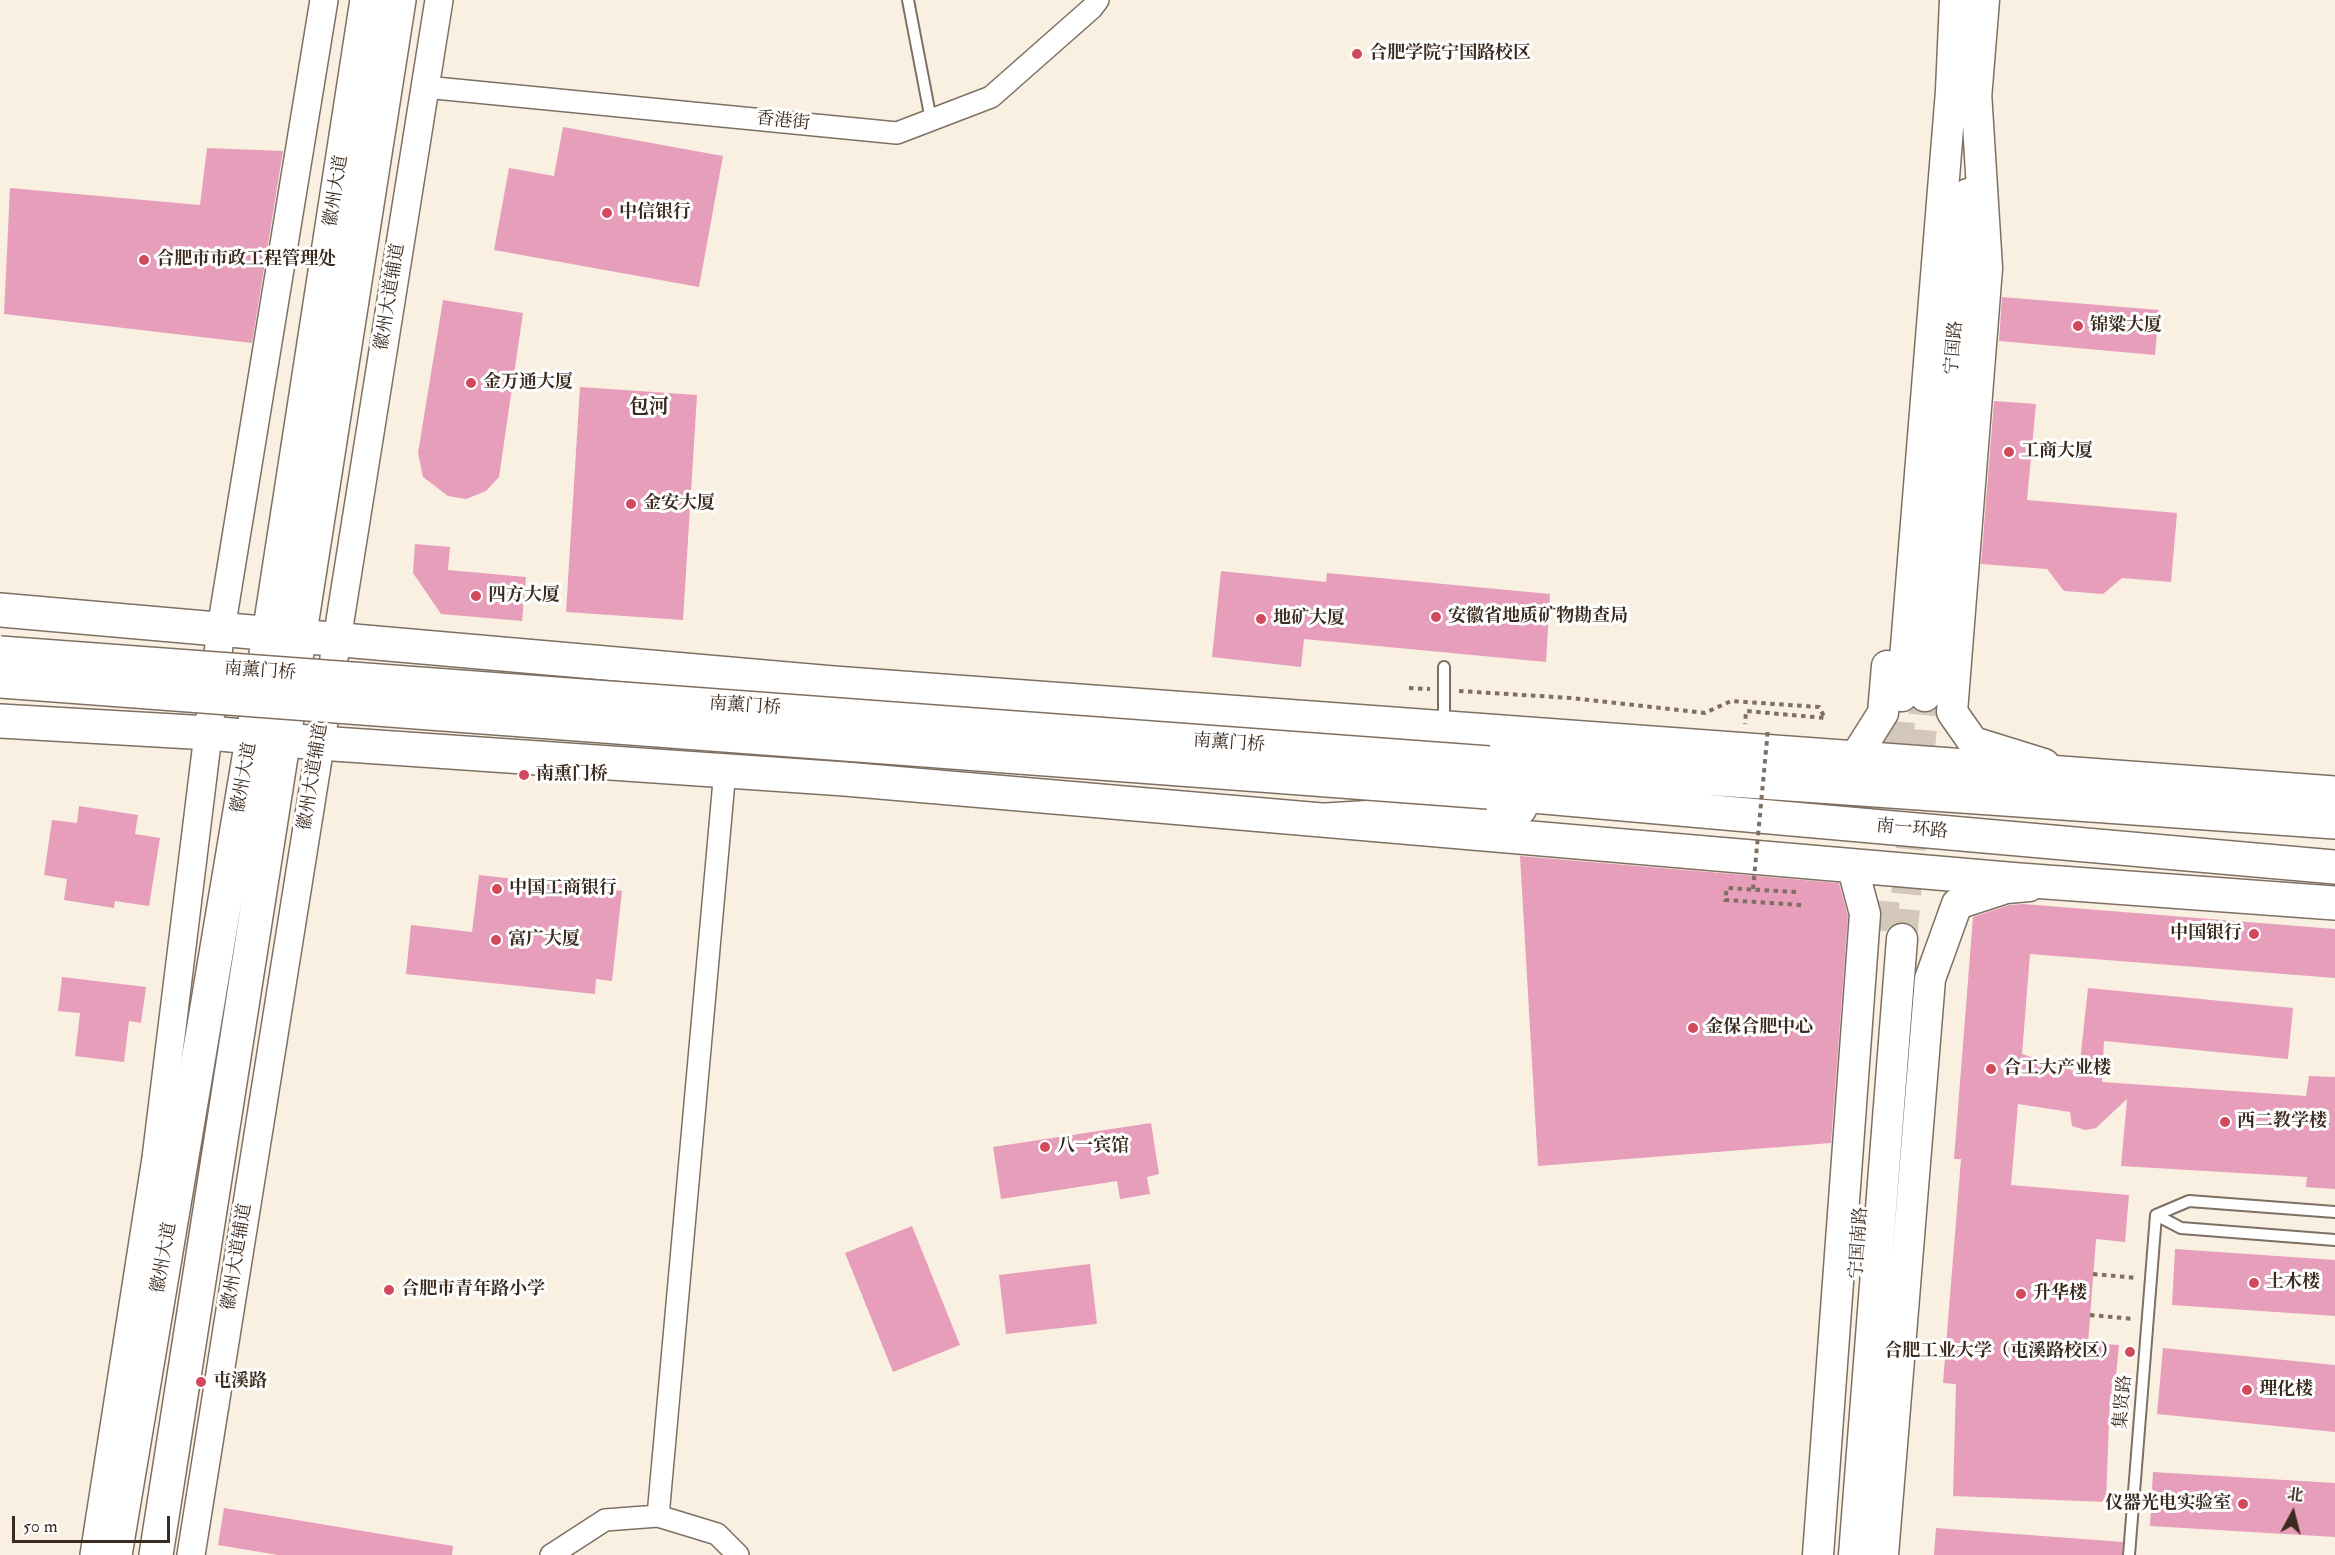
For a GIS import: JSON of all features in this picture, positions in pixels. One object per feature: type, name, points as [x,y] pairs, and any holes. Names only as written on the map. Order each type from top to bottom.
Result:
[{"type":"main road","name":"徽州大道","points":[[285,635],[367,0]]},
{"type":"main road","name":"徽州大道","points":[[115,1555],[268,738],[399,0]]},
{"type":"main road","name":"宁国路","points":[[1955,0],[1964,91]]},
{"type":"main road","name":"宁国路","points":[[1914,696],[1964,91],[1984,0]]},
{"type":"main road","points":[[1854,759],[1883,713],[1924,219],[1964,91]]},
{"type":"main road","points":[[1964,91],[1987,268],[1952,712],[1973,742],[2208,813]]},
{"type":"main road","points":[[0,610],[821,682],[2335,793]]},
{"type":"main road","name":"南薰门桥","points":[[0,653],[1489,778]]},
{"type":"main road","name":"南薰门桥","points":[[0,681],[1489,778]]},
{"type":"main road","points":[[0,721],[209,733],[319,743],[724,770],[2070,883],[2335,903]]},
{"type":"main road","points":[[1370,723],[1586,770]]},
{"type":"main road","name":"徽州大道","points":[[156,1555],[268,738]]},
{"type":"main road","name":"南一环路","points":[[1489,778],[1586,770],[2335,822]]},
{"type":"main road","name":"南一环路","points":[[1489,778],[1610,803],[2335,867]]},
{"type":"main road","points":[[1327,820],[1610,803]]},
{"type":"main road","points":[[1818,1555],[1866,914],[1852,865]]},
{"type":"main road","points":[[1883,1555],[1930,979],[1957,904],[2006,888],[2070,883]]},
{"type":"main road","name":"宁国南路","points":[[1837,1555],[1892,935],[1854,1555]]},
{"type":"street","points":[[94,1555],[156,1158],[221,629],[324,0]]},
{"type":"street","name":"徽州大道辅道","points":[[190,1555],[439,0]]},
{"type":"street","name":"香港街","points":[[424,87],[897,134],[991,97],[1092,8],[1098,0]]},
{"type":"street","points":[[658,1515],[724,770]]},
{"type":"street","points":[[551,1555],[605,1520],[658,1515],[717,1534],[738,1555]]},
{"type":"lane","points":[[908,0],[931,120]]},
{"type":"lane","points":[[1444,667],[1444,728]]},
{"type":"lane","points":[[2156,1215],[2188,1201],[2335,1212]]},
{"type":"lane","points":[[2156,1215],[2181,1228],[2335,1240]]},
{"type":"lane","name":"集贤路","points":[[2129,1555],[2156,1215]]},
{"type":"path","points":[[1484,693],[1571,698],[1705,713],[1731,701],[1819,707],[1825,718],[1746,711],[1745,725],[1756,727]]},
{"type":"path","points":[[1753,889],[1768,729]]},
{"type":"path","points":[[1796,892],[1727,888],[1725,900],[1801,905]]},
{"type":"path","points":[[2093,1274],[2151,1279]]},
{"type":"path","points":[[2090,1314],[2148,1320]]},
{"type":"building","name":"中信银行","points":[[563,127],[723,156],[699,287],[494,250],[509,168],[554,176]]},
{"type":"building","name":"合肥市市政工程管理处","points":[[207,148],[283,151],[252,343],[4,314],[10,188],[200,205]]},
{"type":"building","name":"锦粱大厦","points":[[2002,297],[2159,310],[2155,355],[1999,341]]},
{"type":"building","name":"金万通大厦","points":[[443,300],[523,313],[499,477],[486,491],[466,499],[448,496],[423,477],[418,453]]},
{"type":"building","name":"金安大厦","points":[[580,387],[697,395],[683,620],[566,612]]},
{"type":"building","name":"工商大厦","points":[[1994,401],[2036,404],[2027,500],[2177,513],[2171,582],[2122,578],[2103,594],[2064,591],[2047,569],[1981,564]]},
{"type":"building","name":"四方大厦","points":[[415,544],[450,547],[448,570],[526,577],[522,621],[441,614],[413,573]]},
{"type":"building","name":"安徽省地质矿物勘查局","points":[[1221,571],[1326,582],[1327,573],[1550,594],[1546,662],[1304,639],[1301,667],[1212,657]]},
{"type":"building","points":[[79,806],[138,815],[135,834],[160,838],[149,906],[115,901],[114,908],[64,900],[67,879],[44,875],[52,820],[77,823]]},
{"type":"building","name":"金保合肥中心","points":[[1520,856],[1839,883],[1848,916],[1831,1143],[1538,1166]]},
{"type":"building","name":"富广大厦","points":[[479,875],[622,891],[612,981],[596,979],[595,994],[406,974],[411,925],[472,932]]},
{"type":"building","points":[[2023,904],[2335,929],[2335,978],[2030,954],[2022,1054],[2075,1071],[2077,1061],[2080,1062],[2088,988],[2293,1008],[2288,1059],[2104,1041],[2102,1082],[2306,1096],[2309,1076],[2335,1077],[2335,1189],[2306,1187],[2307,1177],[2121,1166],[2127,1099],[2096,1128],[2085,1130],[2072,1126],[2070,1112],[2018,1104],[2011,1185],[2129,1195],[2125,1242],[2096,1239],[2088,1343],[2119,1345],[2114,1397],[2110,1396],[2106,1502],[1953,1496],[1956,1384],[1943,1383],[1961,1159],[1954,1159],[1973,917],[2009,905]]},
{"type":"building","points":[[62,977],[146,987],[141,1023],[129,1021],[124,1062],[75,1056],[80,1013],[58,1011]]},
{"type":"building","points":[[1151,1123],[1159,1174],[1147,1177],[1150,1194],[1120,1199],[1117,1181],[1001,1199],[993,1147]]},
{"type":"building","points":[[912,1226],[960,1345],[893,1372],[845,1253]]},
{"type":"building","name":"土木楼","points":[[2175,1249],[2335,1260],[2335,1316],[2172,1305]]},
{"type":"building","points":[[1090,1264],[1097,1324],[1006,1334],[999,1275]]},
{"type":"building","name":"理化楼","points":[[2163,1348],[2335,1365],[2335,1432],[2157,1414]]},
{"type":"building","name":"仪器光电实验室","points":[[2153,1472],[2335,1483],[2335,1537],[2150,1526]]},
{"type":"building","points":[[224,1508],[453,1546],[452,1555],[278,1555],[218,1545]]},
{"type":"building","points":[[1936,1528],[2123,1542],[2122,1555],[1934,1555]]},
{"type":"tunnel","points":[[1882,931],[1902,696]]},
{"type":"tunnel","points":[[1902,939],[1925,696]]},
{"type":"place","name":"合肥学院宁国路校区","points":[[1357,54]]},
{"type":"place","name":"中信银行","points":[[607,213]]},
{"type":"place","name":"合肥市市政工程管理处","points":[[144,260]]},
{"type":"place","name":"锦粱大厦","points":[[2078,326]]},
{"type":"place","name":"金万通大厦","points":[[471,383]]},
{"type":"place","name":"工商大厦","points":[[2009,452]]},
{"type":"place","name":"金安大厦","points":[[631,504]]},
{"type":"place","name":"四方大厦","points":[[476,596]]},
{"type":"place","name":"安徽省地质矿物勘查局","points":[[1436,617]]},
{"type":"place","name":"地矿大厦","points":[[1261,619]]},
{"type":"place","name":"南熏门桥","points":[[524,775]]},
{"type":"place","name":"中国工商银行","points":[[497,889]]},
{"type":"place","name":"中国银行","points":[[2254,934]]},
{"type":"place","name":"富广大厦","points":[[496,940]]},
{"type":"place","name":"金保合肥中心","points":[[1693,1028]]},
{"type":"place","name":"合工大产业楼","points":[[1991,1069]]},
{"type":"place","name":"西二教学楼","points":[[2225,1122]]},
{"type":"place","name":"八一宾馆","points":[[1045,1147]]},
{"type":"place","name":"土木楼","points":[[2254,1283]]},
{"type":"place","name":"合肥市青年路小学","points":[[389,1290]]},
{"type":"place","name":"升华楼","points":[[2021,1294]]},
{"type":"place","name":"合肥工业大学（屯溪路校区）","points":[[2130,1352]]},
{"type":"place","name":"屯溪路","points":[[201,1382]]},
{"type":"place","name":"理化楼","points":[[2247,1390]]},
{"type":"place","name":"仪器光电实验室","points":[[2243,1504]]},
{"type":"district","name":"包河","points":[[649,409]]}]
